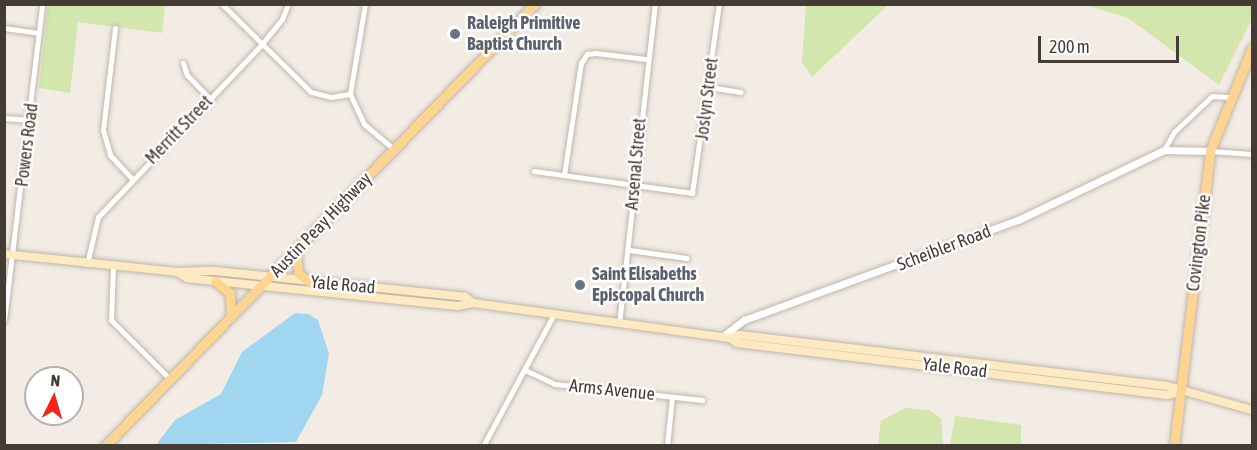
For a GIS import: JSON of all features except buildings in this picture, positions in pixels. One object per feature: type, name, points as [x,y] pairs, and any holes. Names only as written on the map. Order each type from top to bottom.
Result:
[{"type":"main road","name":"Austin Peay Highway","points":[[105,446],[535,4]]},
{"type":"main road","name":"Covington Pike","points":[[1174,446],[1210,151],[1229,97],[1252,48]]},
{"type":"main road","points":[[296,250],[298,273],[310,282]]},
{"type":"main road","name":"Yale Road","points":[[8,255],[177,272],[191,269],[465,297],[473,303]]},
{"type":"main road","name":"Yale Road","points":[[177,272],[187,278],[458,306],[473,303],[726,337],[740,335],[1167,386],[1180,392],[1227,400],[1252,410]]},
{"type":"main road","points":[[215,281],[230,293],[231,317]]},
{"type":"street","name":"Powers Road","points":[[4,320],[8,255],[31,120],[42,4]]},
{"type":"street","points":[[222,4],[311,92],[331,97],[350,94]]},
{"type":"street","name":"Merritt Street","points":[[87,264],[98,217],[261,45],[282,19],[288,4]]},
{"type":"street","points":[[364,4],[350,94],[364,124],[394,150]]},
{"type":"street","name":"Arsenal Street","points":[[619,324],[629,250],[646,58],[655,4]]},
{"type":"street","name":"Joslyn Street","points":[[633,187],[692,193],[709,87],[719,4]]},
{"type":"street","points":[[4,28],[39,33]]},
{"type":"street","points":[[115,28],[103,130],[110,155],[132,179]]},
{"type":"street","points":[[564,175],[580,63],[587,54],[596,53],[646,58]]},
{"type":"street","points":[[183,63],[187,75],[210,99]]},
{"type":"street","points":[[709,87],[741,92]]},
{"type":"street","name":"Scheibler Road","points":[[1164,150],[1174,132],[1212,96],[1229,97]]},
{"type":"street","points":[[4,118],[31,120]]},
{"type":"street","name":"Scheibler Road","points":[[726,337],[744,320],[1018,220],[1164,150],[1210,151]]},
{"type":"street","points":[[1210,151],[1252,154]]},
{"type":"street","points":[[534,171],[633,187]]},
{"type":"street","points":[[629,250],[686,258]]},
{"type":"street","points":[[113,266],[111,320],[170,379]]},
{"type":"street","points":[[483,446],[554,314]]},
{"type":"street","name":"Arms Avenue","points":[[525,370],[555,384],[702,400]]},
{"type":"street","points":[[667,446],[672,397]]},
{"type":"green space","points":[[806,4],[888,5],[812,77],[802,62]]},
{"type":"green space","points":[[48,5],[165,5],[162,33],[78,22],[70,93],[39,88]]},
{"type":"green space","points":[[1086,5],[1252,5],[1252,19],[1219,85],[1128,18]]},
{"type":"green space","points":[[905,408],[928,410],[941,418],[943,445],[878,445],[881,421]]},
{"type":"green space","points":[[955,416],[1021,425],[1021,445],[950,445]]},
{"type":"water","points":[[295,313],[308,314],[318,320],[329,354],[322,395],[296,442],[156,445],[175,420],[221,394],[242,352]]},
{"type":"place","name":"Raleigh Primitive Baptist Church","points":[[455,34]]},
{"type":"place","name":"Saint Elisabeths Episcopal Church","points":[[580,285]]}]
